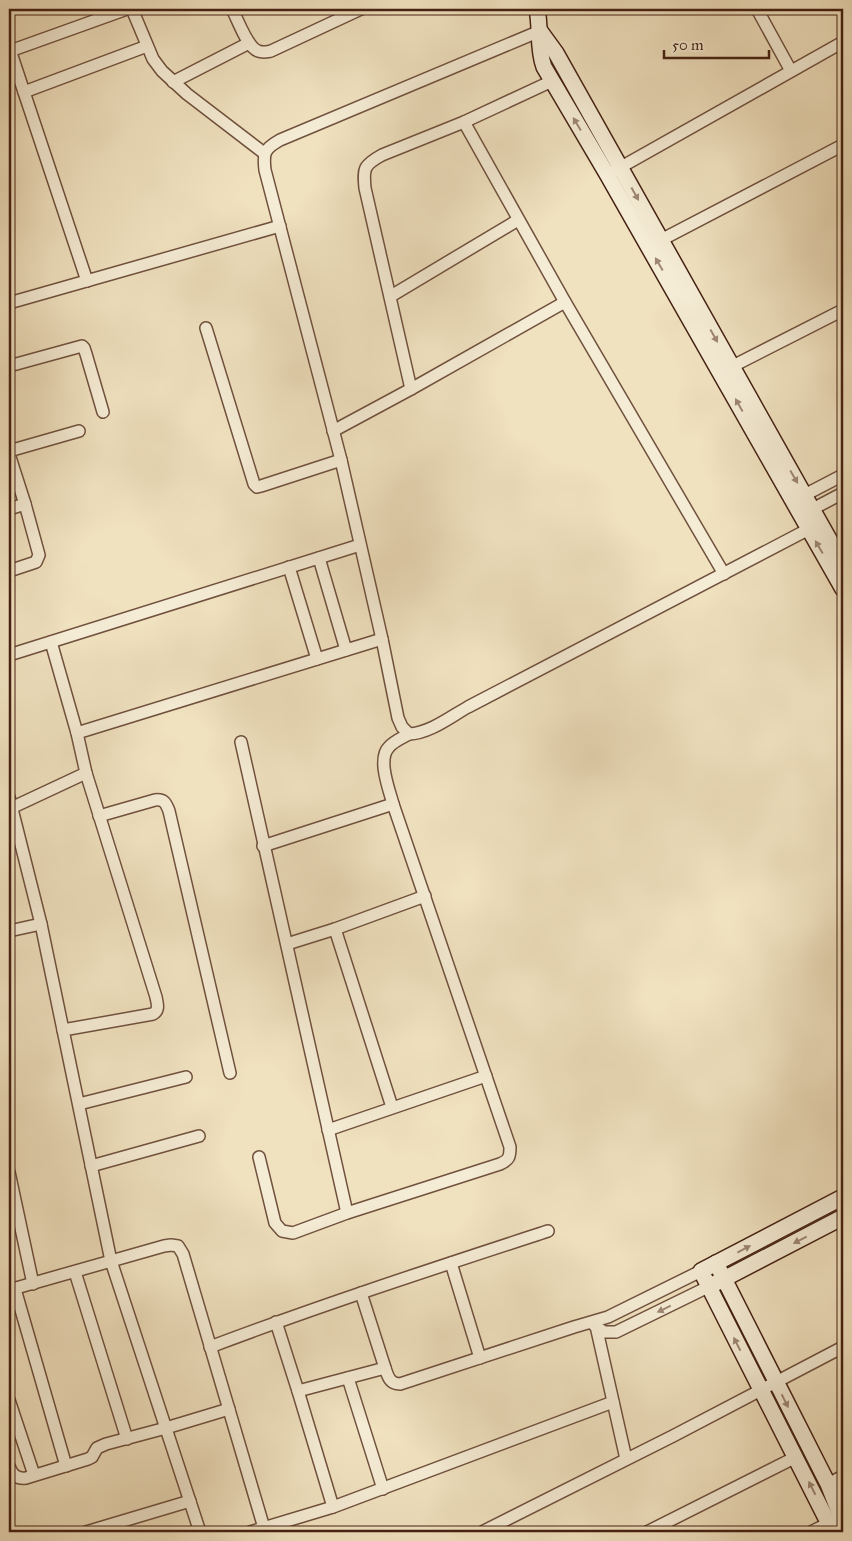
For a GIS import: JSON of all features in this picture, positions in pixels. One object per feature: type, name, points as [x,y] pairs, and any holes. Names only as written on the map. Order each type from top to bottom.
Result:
[{"type":"street","points":[[87,281],[9,49],[128,9]]},
{"type":"street","points":[[132,9],[153,59],[173,82],[264,153]]},
{"type":"street","points":[[232,9],[249,43],[256,51],[264,52],[271,51],[362,9]]},
{"type":"street","points":[[537,9],[541,58],[552,81],[661,240],[731,366],[799,498]]},
{"type":"street","points":[[757,9],[791,71]]},
{"type":"street","points":[[409,734],[402,727],[398,718],[341,460],[265,170],[264,153],[270,146],[280,140],[540,30]]},
{"type":"street","points":[[540,30],[556,53],[614,171],[799,498],[843,564]]},
{"type":"street","points":[[614,171],[843,42]]},
{"type":"street","points":[[173,82],[249,43]]},
{"type":"street","points":[[24,92],[147,46]]},
{"type":"street","points":[[411,389],[365,188],[363,172],[369,162],[382,155],[464,122],[552,81]]},
{"type":"street","points":[[464,122],[565,302],[724,574]]},
{"type":"street","points":[[661,240],[843,145]]},
{"type":"street","points":[[391,296],[518,220]]},
{"type":"street","points":[[9,303],[280,226]]},
{"type":"street","points":[[333,431],[565,302]]},
{"type":"street","points":[[731,366],[843,310]]},
{"type":"street","points":[[206,328],[254,484],[257,487],[341,460]]},
{"type":"street","points":[[9,366],[82,346],[103,412]]},
{"type":"street","points":[[9,571],[36,562],[39,555],[9,452],[79,431]]},
{"type":"street","points":[[799,498],[843,475]]},
{"type":"street","points":[[807,512],[843,493]]},
{"type":"street","points":[[9,509],[25,504]]},
{"type":"street","points":[[807,512],[809,529],[843,589]]},
{"type":"street","points":[[259,1157],[275,1224],[282,1231],[293,1233],[347,1213],[507,1161],[510,1156],[510,1147],[393,804],[384,768],[384,753],[389,747],[409,734],[430,729],[809,529]]},
{"type":"street","points":[[9,655],[360,545]]},
{"type":"street","points":[[318,558],[346,650]]},
{"type":"street","points":[[289,567],[317,659]]},
{"type":"street","points":[[77,732],[382,639]]},
{"type":"street","points":[[51,642],[77,732],[86,773],[156,997],[158,1009],[154,1014],[63,1030]]},
{"type":"street","points":[[241,742],[347,1213]]},
{"type":"street","points":[[86,773],[10,804],[41,924],[111,1261],[200,1532]]},
{"type":"street","points":[[99,816],[155,800],[166,802],[230,1073]]},
{"type":"street","points":[[263,846],[393,804]]},
{"type":"street","points":[[287,944],[335,929],[425,896]]},
{"type":"street","points":[[9,931],[41,924]]},
{"type":"street","points":[[335,929],[392,1107]]},
{"type":"street","points":[[328,1130],[486,1076]]},
{"type":"street","points":[[79,1104],[186,1077]]},
{"type":"street","points":[[91,1166],[199,1136]]},
{"type":"street","points":[[9,1172],[33,1284]]},
{"type":"street","points":[[361,1293],[391,1382],[400,1384],[593,1324],[701,1271],[843,1197]]},
{"type":"street","points":[[593,1324],[604,1332],[616,1332],[843,1218]]},
{"type":"street","points":[[210,1347],[276,1322],[548,1231]]},
{"type":"street","points":[[66,1466],[12,1290],[171,1244],[178,1246],[183,1254],[264,1528]]},
{"type":"street","points":[[451,1263],[480,1358]]},
{"type":"street","points":[[716,1263],[828,1484],[835,1526]]},
{"type":"street","points":[[701,1271],[796,1457],[835,1526]]},
{"type":"street","points":[[75,1272],[127,1439]]},
{"type":"street","points":[[276,1322],[333,1507]]},
{"type":"street","points":[[593,1324],[626,1459]]},
{"type":"street","points":[[482,1532],[843,1347]]},
{"type":"street","points":[[298,1390],[385,1368]]},
{"type":"street","points":[[348,1378],[383,1489]]},
{"type":"street","points":[[9,1400],[34,1475]]},
{"type":"street","points":[[250,1532],[333,1507],[613,1402]]},
{"type":"street","points":[[9,1466],[16,1477],[34,1475],[92,1457],[97,1448],[102,1446],[229,1408]]},
{"type":"street","points":[[647,1532],[796,1457]]},
{"type":"street","points":[[828,1484],[843,1476]]},
{"type":"street","points":[[86,1532],[190,1501]]},
{"type":"street","points":[[811,1532],[835,1526]]}]
